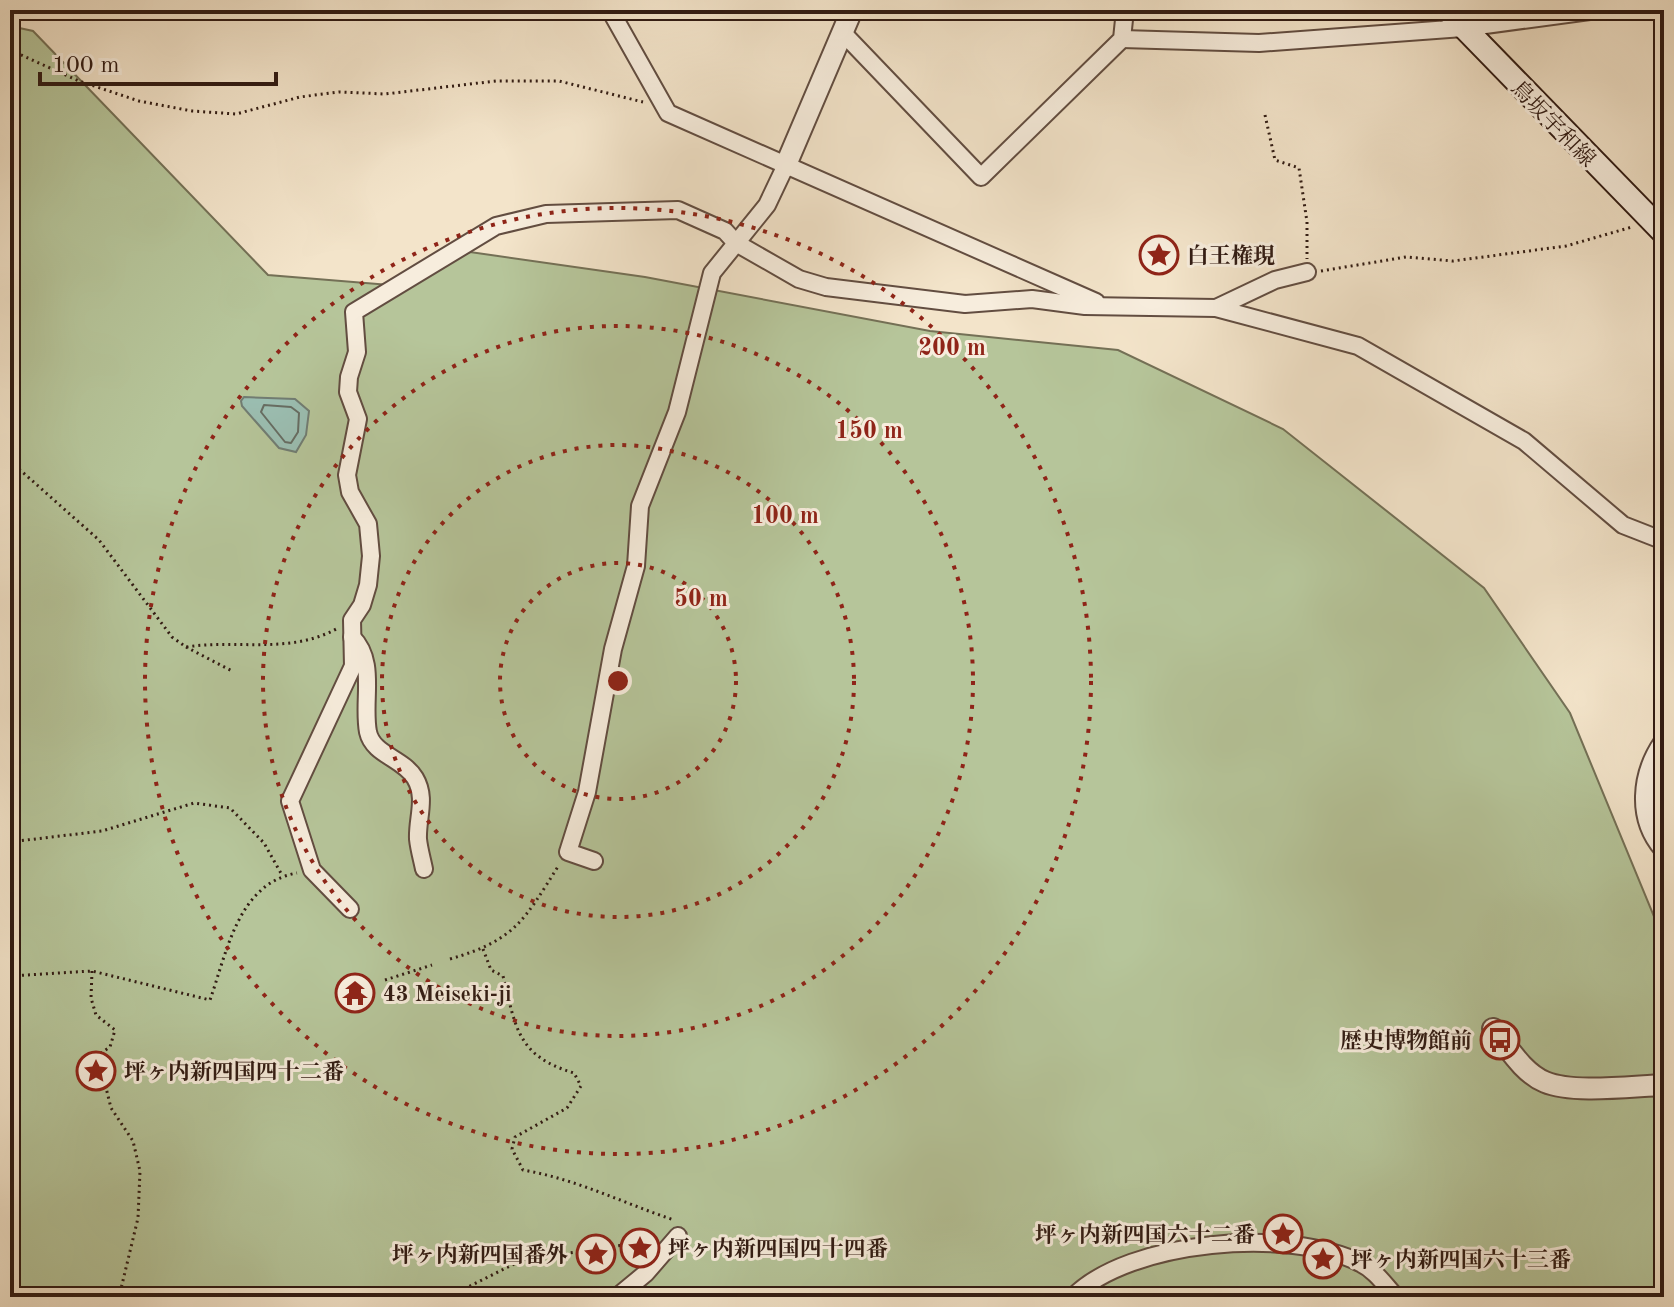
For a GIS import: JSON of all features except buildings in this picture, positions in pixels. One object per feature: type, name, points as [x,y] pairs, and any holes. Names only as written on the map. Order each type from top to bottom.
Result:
[{"type":"main road","name":"鳥坂宇和線","points":[[1447,10],[1661,230]]},
{"type":"street","points":[[610,10],[668,113],[1105,306]]},
{"type":"street","points":[[594,861],[568,852],[587,792],[613,649],[636,566],[640,506],[677,412],[712,273],[767,205],[852,10]]},
{"type":"street","points":[[843,33],[981,177],[1122,39],[1125,10]]},
{"type":"street","points":[[1122,39],[1259,43],[1463,28],[1597,10]]},
{"type":"street","points":[[350,909],[312,870],[290,801],[353,666],[352,629],[362,605],[371,556],[368,524],[350,492],[347,475],[358,419],[348,392],[357,352],[354,312],[496,226],[546,214],[678,210],[725,231],[736,243],[799,279],[826,287],[965,304],[1032,299],[1105,306],[1216,308],[1358,346],[1524,441],[1623,525],[1664,541]]},
{"type":"street","points":[[1216,308],[1275,280],[1307,272]]},
{"type":"street","points":[[352,629],[366,660],[368,731],[373,745],[404,766],[422,795],[418,839],[424,869]]},
{"type":"street","points":[[1664,743],[1648,770],[1646,803],[1651,832],[1664,848]]},
{"type":"street","points":[[1493,1029],[1525,1068],[1546,1083],[1568,1086],[1664,1085]]},
{"type":"street","points":[[617,1297],[646,1273],[678,1236]]},
{"type":"street","points":[[1073,1297],[1087,1283],[1145,1259],[1200,1245],[1262,1242],[1335,1254],[1362,1263],[1396,1297]]},
{"type":"path","points":[[10,50],[79,81],[139,101],[192,111],[236,114],[300,97],[339,92],[385,94],[418,87],[496,81],[585,85],[645,102],[668,113]]},
{"type":"path","points":[[1265,115],[1275,160],[1299,168],[1307,222],[1307,272],[1406,257],[1453,261],[1566,246],[1624,227],[1661,230]]},
{"type":"path","points":[[10,461],[99,540],[172,637],[232,671]]},
{"type":"path","points":[[186,647],[209,644],[250,647],[304,642],[352,629]]},
{"type":"path","points":[[10,842],[102,831],[194,803],[230,808],[264,843],[282,875]]},
{"type":"path","points":[[450,959],[493,946],[522,923],[568,852]]},
{"type":"path","points":[[10,976],[92,971],[210,1000],[240,913],[259,891],[282,875],[312,870]]},
{"type":"path","points":[[448,1297],[522,1260],[678,1236],[680,1222],[617,1201],[565,1177],[523,1170],[512,1149],[515,1137],[567,1108],[581,1086],[574,1073],[548,1066],[527,1049],[516,1030],[503,976],[491,970],[483,949]]},
{"type":"path","points":[[385,980],[432,965]]},
{"type":"path","points":[[92,971],[91,998],[96,1015],[115,1030],[110,1047],[98,1055],[111,1108],[133,1141],[140,1171],[138,1218],[119,1297]]},
{"type":"path","points":[[10,1070],[21,1074]]},
{"type":"green space","points":[[10,26],[33,31],[268,275],[402,286],[470,252],[645,277],[930,331],[1118,350],[1283,429],[1484,588],[1570,713],[1655,919],[1664,927],[1664,1297],[10,1297]]},
{"type":"water","points":[[244,397],[295,399],[309,411],[306,435],[296,452],[279,448],[242,406]]},
{"type":"place","name":"白王権現","points":[[1159,255]]},
{"type":"place","name":"43 Meiseki-ji","points":[[355,993]]},
{"type":"place","name":"歴史博物館前","points":[[1500,1040]]},
{"type":"place","name":"坪ヶ内新四国四十二番","points":[[96,1071]]},
{"type":"place","name":"坪ヶ内新四国六十二番","points":[[1283,1234]]},
{"type":"place","name":"坪ヶ内新四国四十四番","points":[[640,1248]]},
{"type":"place","name":"坪ヶ内新四国番外","points":[[596,1254]]},
{"type":"place","name":"坪ヶ内新四国六十三番","points":[[1323,1259]]}]
